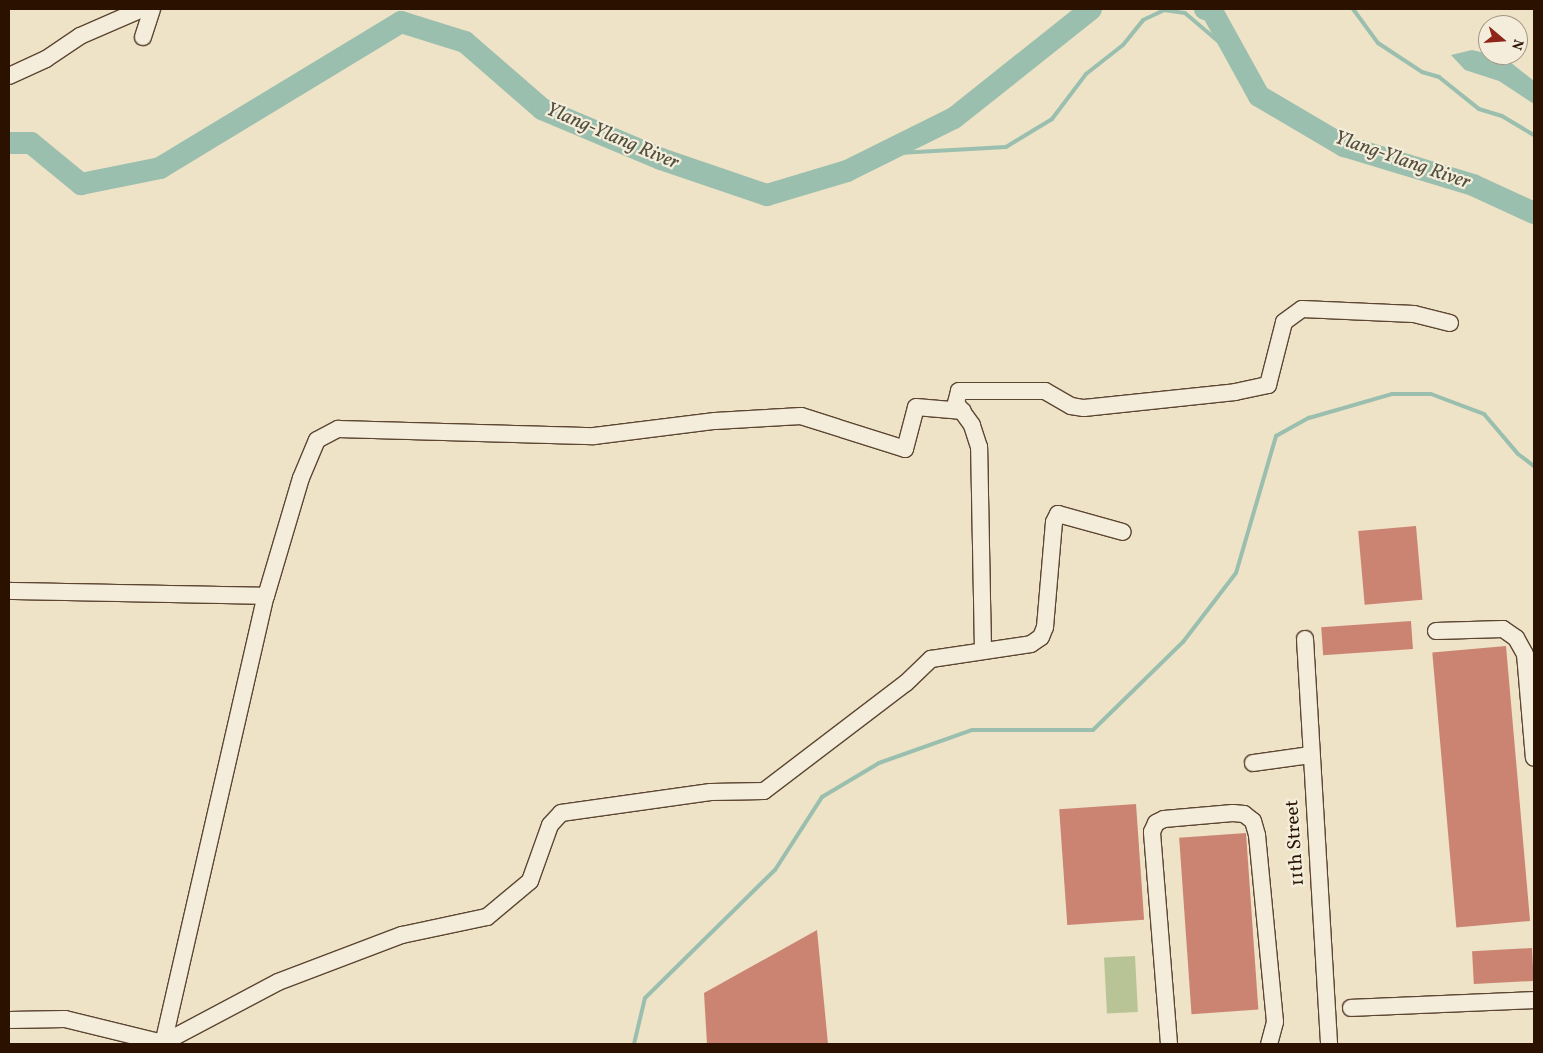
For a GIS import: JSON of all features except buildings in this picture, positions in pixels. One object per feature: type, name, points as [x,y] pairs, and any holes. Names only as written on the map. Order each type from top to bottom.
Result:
[{"type":"street","points":[[9,76],[46,59],[80,36],[142,9]]},
{"type":"street","points":[[143,36],[152,9]]},
{"type":"street","points":[[983,650],[979,447],[956,399],[963,389],[1045,392],[1071,406],[1084,408],[1263,389],[1271,376],[1284,322],[1302,309],[1414,314],[1450,323]]},
{"type":"street","points":[[163,1044],[266,596],[301,478],[317,440],[338,429],[594,436],[715,421],[801,416],[905,449],[916,407],[963,411]]},
{"type":"street","points":[[9,1020],[65,1019],[163,1044],[278,982],[402,935],[487,917],[530,881],[550,825],[561,813],[710,792],[764,791],[906,683],[931,659],[1031,644],[1041,637],[1045,627],[1054,522],[1058,514],[1123,532]]},
{"type":"street","points":[[9,592],[266,596]]},
{"type":"street","points":[[1436,631],[1503,629],[1516,638],[1525,654],[1534,758]]},
{"type":"street","name":"11th Street","points":[[1305,639],[1329,1044]]},
{"type":"street","points":[[1253,763],[1311,755]]},
{"type":"street","points":[[1169,1044],[1152,832],[1156,823],[1164,819],[1233,813],[1244,814],[1253,821],[1257,835],[1275,1022],[1269,1044]]},
{"type":"street","points":[[1351,1008],[1534,1000]]},
{"type":"shaded area","points":[[1472,50],[1478,51],[1478,65],[1514,65],[1534,81],[1534,104],[1499,81],[1465,70],[1451,55]]},
{"type":"shaded area","points":[[1135,956],[1138,1012],[1107,1014],[1104,958]]},
{"type":"waterway","name":"Ylang-Ylang River","points":[[9,143],[31,143],[81,184],[160,168],[401,22],[465,42],[542,109],[661,159],[767,195],[847,171],[954,118],[1091,9]]},
{"type":"waterway","name":"Ylang-Ylang River","points":[[1205,9],[1212,11],[1259,96],[1344,146],[1473,185],[1534,213]]},
{"type":"waterway","points":[[1353,9],[1378,43],[1422,72],[1439,77],[1479,109],[1502,116],[1534,135]]},
{"type":"waterway","points":[[881,154],[1006,147],[1052,119],[1086,74],[1123,45],[1143,20],[1164,10],[1185,13],[1239,59]]},
{"type":"waterway","points":[[634,1044],[645,998],[775,870],[822,797],[879,763],[972,730],[1093,730],[1183,642],[1236,573],[1276,436],[1309,418],[1392,394],[1431,394],[1484,414],[1518,454],[1534,466]]}]
